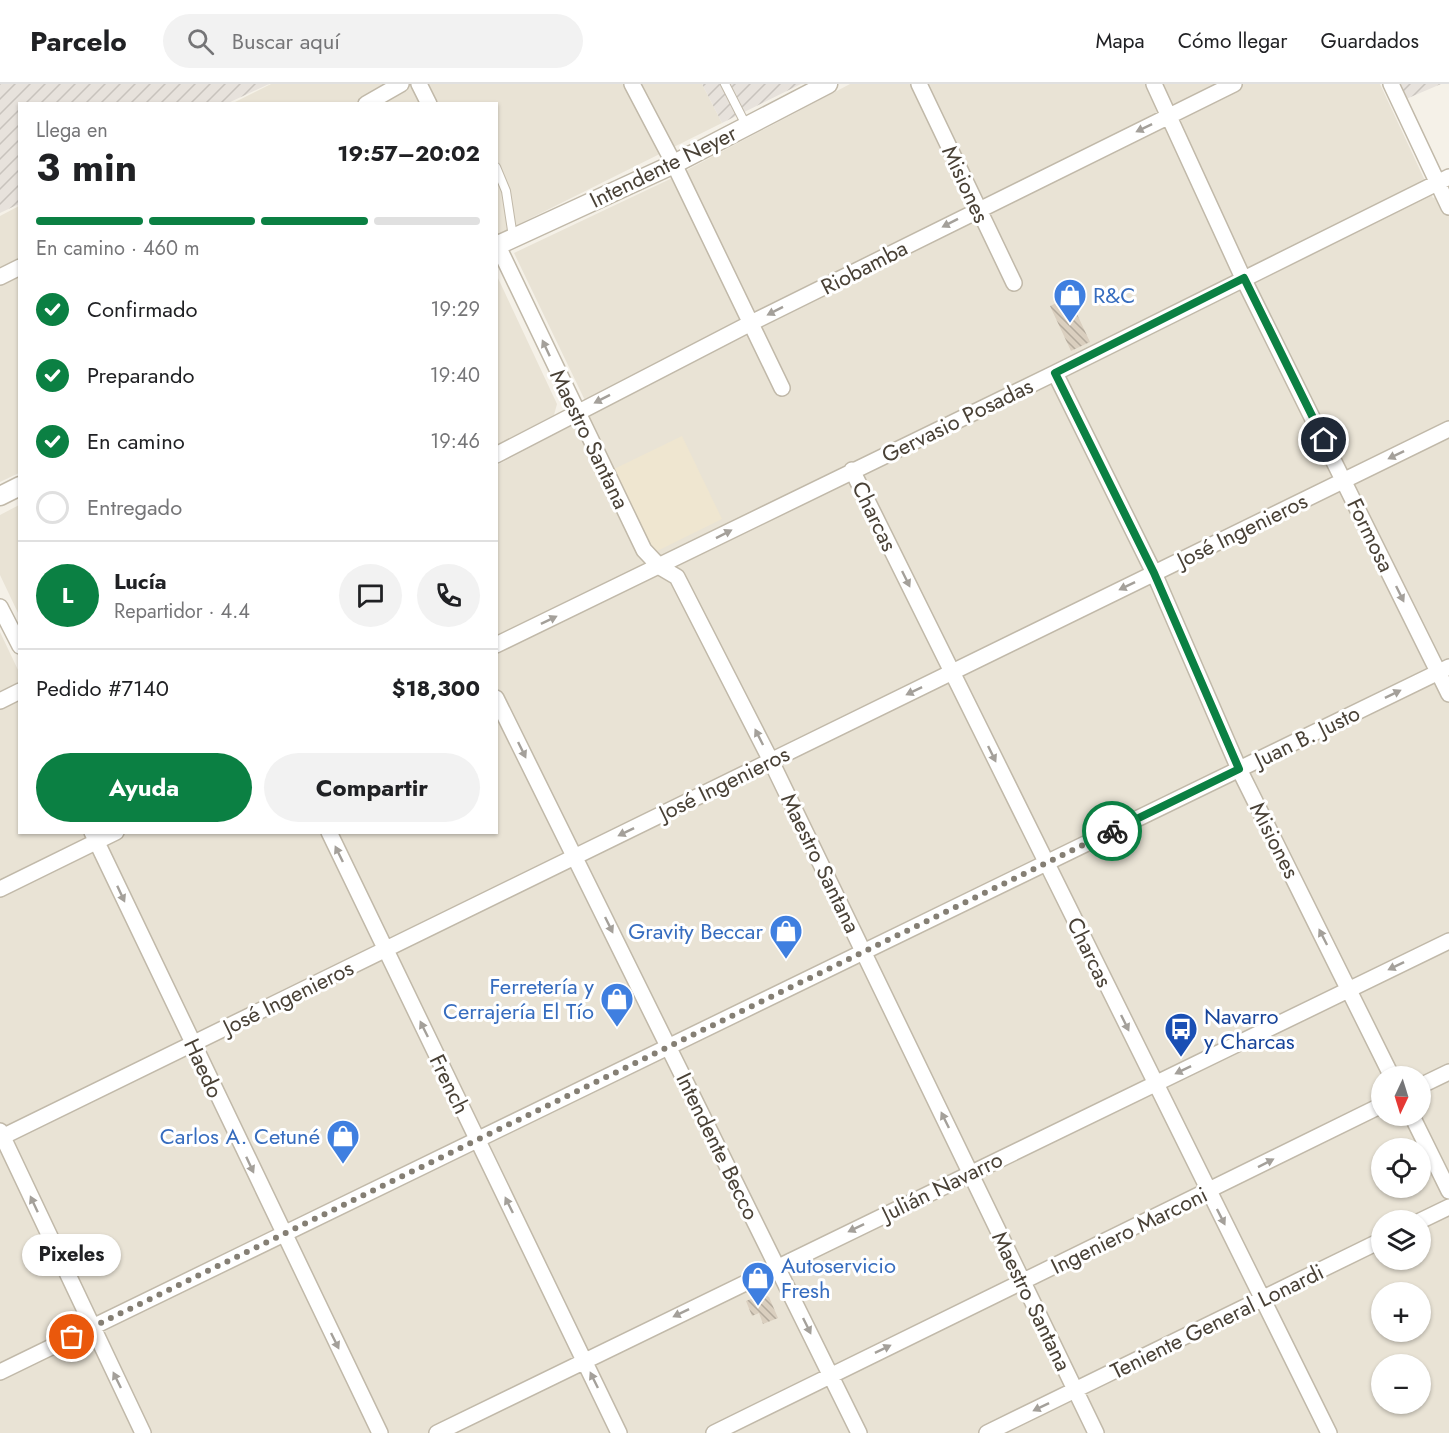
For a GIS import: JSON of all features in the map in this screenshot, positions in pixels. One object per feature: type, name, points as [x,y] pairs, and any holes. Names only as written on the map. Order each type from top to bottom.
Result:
[{"type":"street","points":[[370,102],[401,84]]},
{"type":"street","points":[[419,84],[428,102]]},
{"type":"street","points":[[632,84],[674,164],[782,388]]},
{"type":"street","name":"Intendente Neyer","points":[[501,243],[674,164],[828,84]]},
{"type":"street","name":"Misiones","points":[[919,84],[1014,283]]},
{"type":"street","name":"Formosa","points":[[1154,84],[1244,278],[1344,481],[1444,670],[1449,694]]},
{"type":"street","name":"Riobamba","points":[[498,454],[751,323],[1234,84]]},
{"type":"street","points":[[1390,84],[1443,180],[1449,207]]},
{"type":"street","name":"Gervasio Posadas","points":[[498,644],[660,567],[852,470],[1055,373],[1443,180]]},
{"type":"street","name":"Maestro Santana","points":[[501,243],[576,412],[644,550],[660,567],[677,577],[771,761],[1095,1433]]},
{"type":"street","points":[[0,277],[18,268]]},
{"type":"street","name":"Misiones","points":[[1055,373],[1154,573],[1239,769],[1387,1066]]},
{"type":"street","name":"José Ingenieros","points":[[1,1135],[385,950],[1449,429]]},
{"type":"street","name":"Charcas","points":[[852,470],[1329,1433]]},
{"type":"street","points":[[0,496],[18,487]]},
{"type":"street","points":[[0,607],[18,642]]},
{"type":"street","name":"Juan B. Justo","points":[[0,1372],[1444,670]]},
{"type":"street","points":[[0,701],[18,693]]},
{"type":"street","name":"Intendente Becco","points":[[498,702],[859,1433]]},
{"type":"street","name":"French","points":[[330,834],[619,1433]]},
{"type":"street","points":[[0,890],[94,837]]},
{"type":"street","name":"Haedo","points":[[94,837],[380,1433]]},
{"type":"street","name":"Julián Navarro","points":[[436,1433],[1449,941]]},
{"type":"street","points":[[1431,1081],[1449,1072]]},
{"type":"street","name":"Ingeniero Marconi","points":[[714,1433],[1371,1110]]},
{"type":"street","points":[[1417,1126],[1449,1191]]},
{"type":"street","points":[[1,1135],[143,1433]]},
{"type":"street","points":[[1431,1216],[1449,1207]]},
{"type":"street","name":"Teniente General Lonardi","points":[[987,1433],[1371,1245]]},
{"type":"lane","points":[[725,84],[746,126]]},
{"type":"lane","points":[[498,172],[506,191],[501,243]]},
{"type":"shaded area","points":[[0,84],[269,84],[230,102],[18,102],[18,204],[0,213]]},
{"type":"shaded area","points":[[271,84],[702,84],[722,123],[498,235],[498,102],[235,102]]},
{"type":"shaded area","points":[[702,84],[801,84],[722,123]]},
{"type":"shaded area","points":[[850,84],[1380,84],[1433,198],[1449,191],[1449,1433],[0,1433],[0,632],[18,670],[18,834],[498,834],[498,464],[592,415],[514,253],[668,180]]},
{"type":"shaded area","points":[[1398,84],[1441,84],[1406,99]]},
{"type":"shaded area","points":[[18,207],[18,473],[0,482],[0,216]]},
{"type":"shaded area","points":[[498,278],[557,404],[554,415],[498,444]]},
{"type":"shaded area","points":[[682,436],[722,519],[653,553],[612,470]]},
{"type":"shaded area","points":[[18,506],[18,613],[0,575],[0,515]]},
{"type":"building","name":"R&C","points":[[1069,297],[1090,342],[1071,351],[1050,306]]},
{"type":"building","name":"Autoservicio Fresh","points":[[763,1294],[769,1297],[778,1318],[763,1324],[759,1313],[752,1316],[746,1301]]},
{"type":"way so far","points":[[72,1337],[1112,831]]},
{"type":"place","name":"R&C","points":[[1070,324]]},
{"type":"place","name":"Gravity Beccar","points":[[786,960]]},
{"type":"place","name":"Ferretería y Cerrajería El Tío","points":[[617,1028]]},
{"type":"place","name":"Navarro y Charcas","points":[[1181,1058]]},
{"type":"place","name":"Carlos A. Cetuné","points":[[343,1165]]},
{"type":"place","name":"Autoservicio Fresh","points":[[758,1307]]},
{"type":"place","name":"Pixeles","points":[[72,1337]]},
{"type":"route","points":[[1112,831],[1239,769],[1154,573],[1055,373],[1244,278],[1324,440]]}]
